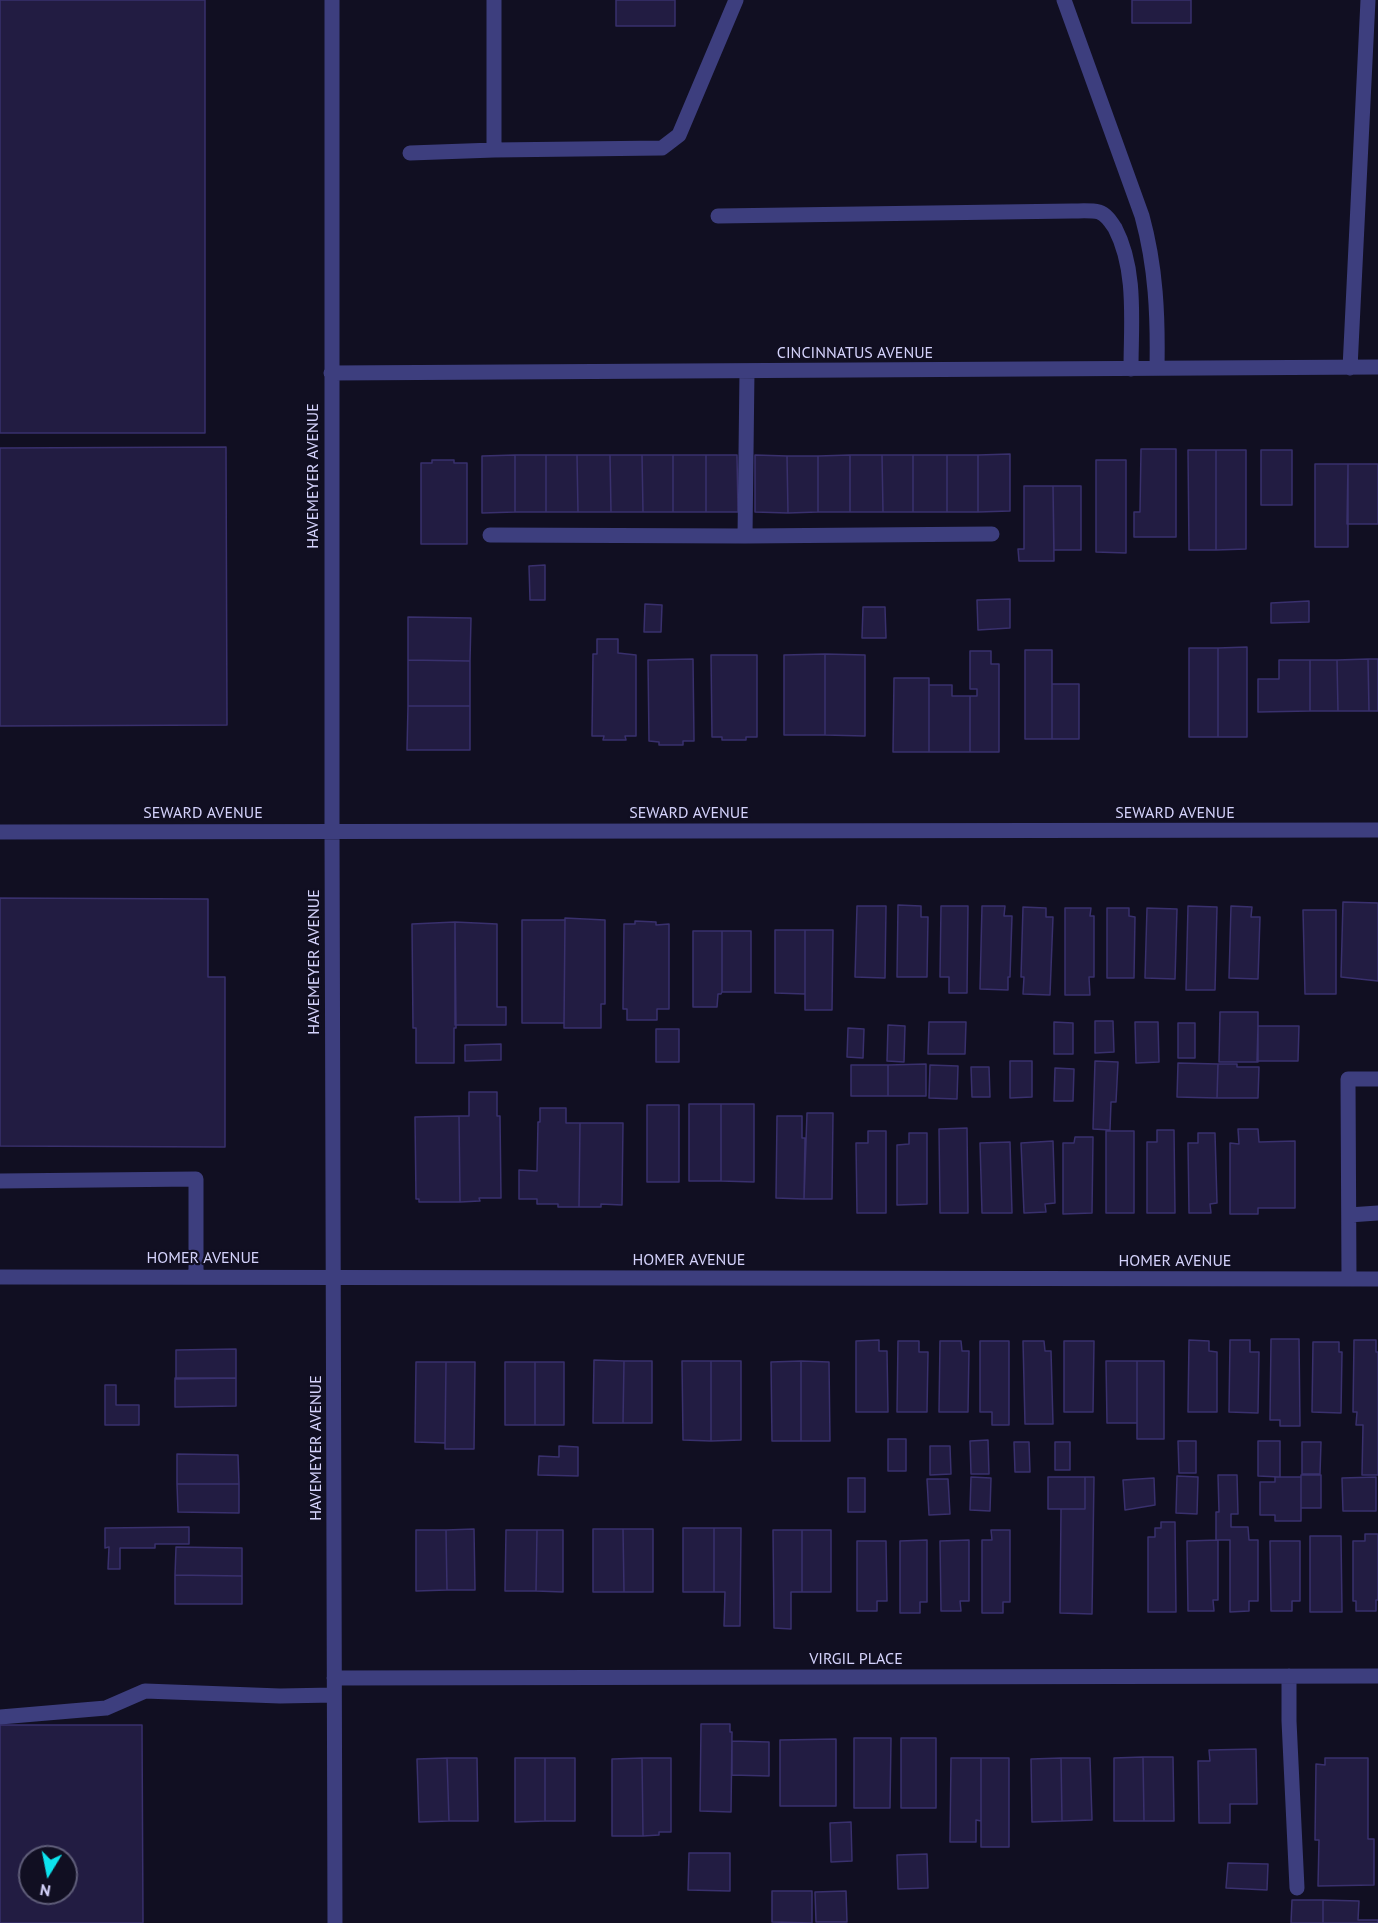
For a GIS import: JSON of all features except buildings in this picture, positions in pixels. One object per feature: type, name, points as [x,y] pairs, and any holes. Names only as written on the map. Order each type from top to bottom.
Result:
[{"type":"street","name":"HAVEMEYER AVENUE","points":[[332,0],[335,1923]]},
{"type":"street","points":[[494,0],[494,150]]},
{"type":"street","points":[[410,153],[662,148],[679,135],[736,0]]},
{"type":"street","points":[[1064,0],[1149,240],[1158,320],[1157,368]]},
{"type":"street","points":[[1350,368],[1368,0]]},
{"type":"street","points":[[718,216],[1101,212],[1110,220],[1126,257],[1130,279],[1131,369]]},
{"type":"street","name":"CINCINNATUS AVENUE","points":[[331,373],[1378,367]]},
{"type":"street","points":[[746,536],[747,371]]},
{"type":"street","points":[[490,535],[992,534]]},
{"type":"street","name":"SEWARD AVENUE","points":[[0,832],[1378,831]]},
{"type":"street","points":[[1349,1279],[1348,1079],[1378,1079]]},
{"type":"street","points":[[0,1181],[196,1179],[196,1276]]},
{"type":"street","points":[[1349,1215],[1378,1213]]},
{"type":"street","name":"HOMER AVENUE","points":[[0,1277],[1378,1279]]},
{"type":"street","points":[[1289,1676],[1297,1888]]},
{"type":"street","name":"VIRGIL PLACE","points":[[334,1678],[1378,1676]]},
{"type":"street","points":[[0,1717],[106,1708],[145,1691],[280,1696],[334,1695]]}]
